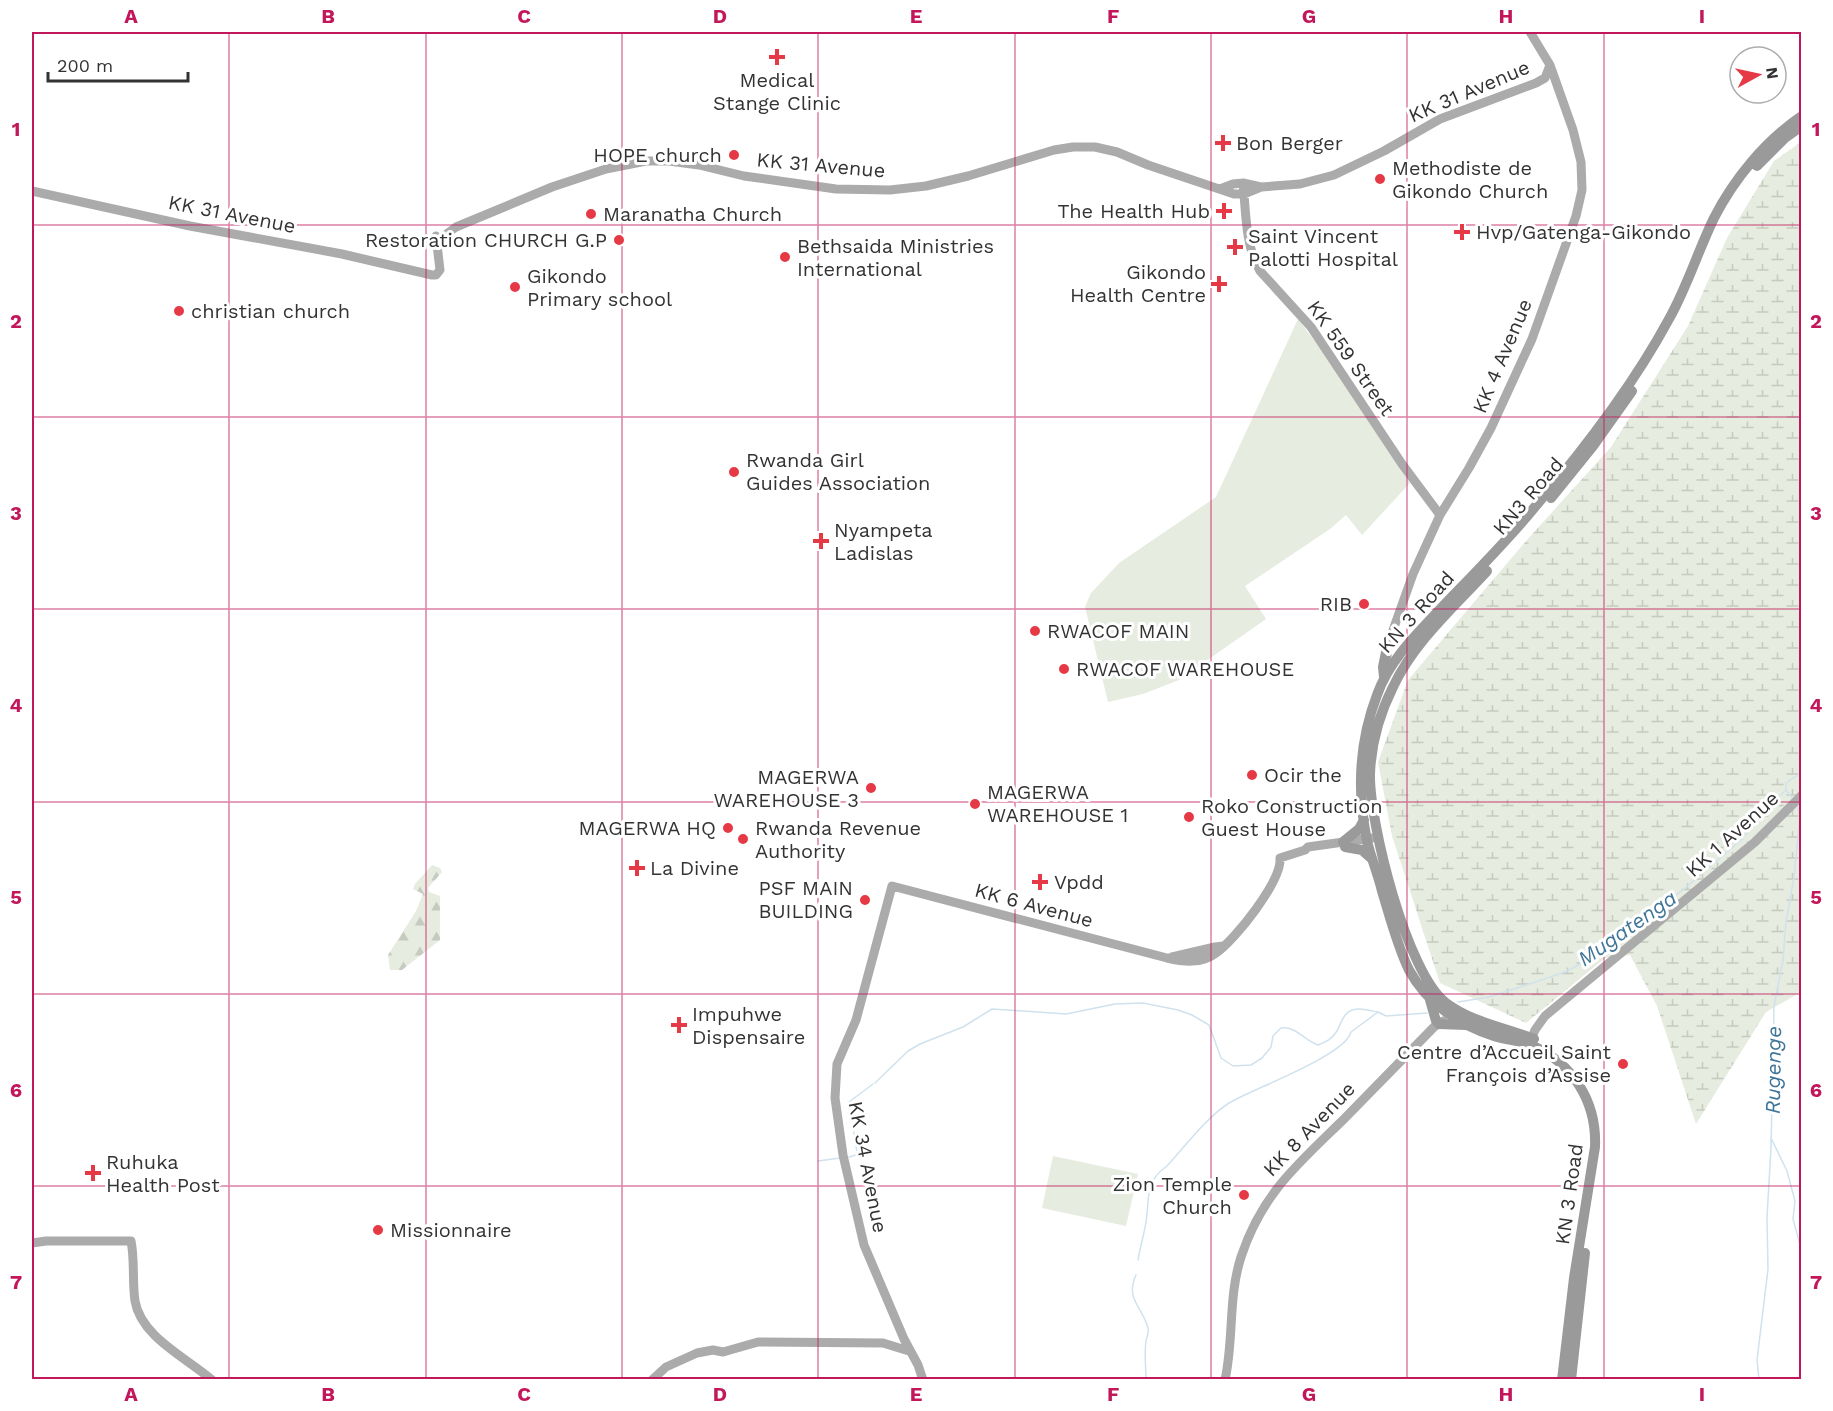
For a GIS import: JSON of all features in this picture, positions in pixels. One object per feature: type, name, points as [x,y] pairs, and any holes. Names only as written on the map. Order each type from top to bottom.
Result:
[{"type":"highway","name":"KN 3 Road","points":[[1571,1380],[1586,1243],[1601,1151],[1600,1124],[1592,1094],[1579,1073],[1560,1054],[1449,1009],[1426,995],[1409,970],[1396,938],[1374,860],[1373,841],[1364,820],[1360,771],[1368,727],[1376,697],[1387,672],[1390,655],[1534,508],[1638,375],[1669,319],[1715,217],[1726,198],[1764,148],[1802,116]]},
{"type":"highway","name":"KN3 Road","points":[[1399,912],[1373,841],[1370,794],[1371,765],[1383,710],[1401,671],[1419,647],[1535,518],[1606,429],[1638,375],[1670,328],[1725,210],[1758,165],[1785,138],[1802,126]]},
{"type":"highway","points":[[1364,820],[1359,829],[1344,844],[1362,850],[1374,860]]},
{"type":"highway","name":"KN 3 Road","points":[[1399,912],[1418,966],[1449,1009],[1466,1025],[1496,1036],[1530,1041],[1553,1057],[1579,1084],[1592,1112],[1596,1134],[1574,1278],[1562,1380]]},
{"type":"highway","points":[[1426,995],[1432,1003],[1437,1024],[1466,1025]]},
{"type":"main road","name":"KK 4 Avenue","points":[[1390,655],[1413,574],[1440,515],[1470,468],[1491,428],[1532,339],[1576,216],[1582,190],[1581,162],[1573,130],[1550,65],[1530,32]]},
{"type":"main road","name":"KK 31 Avenue","points":[[32,191],[190,226],[268,239],[426,273],[440,264],[436,241],[456,227],[568,181],[606,169],[646,161],[699,165],[744,176],[829,188],[890,190],[926,186],[957,179],[1054,150],[1095,147],[1117,152],[1234,194],[1244,194],[1261,188],[1300,184],[1334,175],[1384,151],[1440,119],[1536,83],[1545,78],[1550,65]]},
{"type":"main road","name":"KK 31 Avenue","points":[[1238,183],[1261,188]]},
{"type":"main road","name":"KK 559 Street","points":[[1238,183],[1244,194],[1254,261],[1260,271],[1311,327],[1401,464],[1440,515]]},
{"type":"main road","name":"KK 559 Street","points":[[1238,183],[1234,194],[1246,217]]},
{"type":"main road","points":[[1220,189],[1238,183]]},
{"type":"main road","points":[[1387,672],[1393,687]]},
{"type":"main road","name":"KK 1 Avenue","points":[[1530,1041],[1539,1022],[1545,1016],[1755,842],[1802,795]]},
{"type":"main road","name":"KK 6 Avenue","points":[[892,886],[1167,958],[1191,962],[1216,954],[1244,924],[1266,895],[1280,866],[1280,858],[1308,847],[1373,841]]},
{"type":"main road","name":"KK 34 Avenue","points":[[892,886],[856,1020],[837,1064],[835,1098],[843,1155],[864,1245],[923,1380]]},
{"type":"main road","name":"KK 8 Avenue","points":[[1225,1380],[1232,1298],[1238,1269],[1251,1229],[1267,1200],[1312,1148],[1437,1024],[1449,1009]]},
{"type":"main road","points":[[32,1243],[131,1241],[138,1315],[149,1331],[212,1380]]},
{"type":"main road","points":[[652,1380],[666,1367],[697,1353],[713,1350],[723,1352],[758,1342],[883,1343],[904,1339]]},
{"type":"main road","points":[[883,1343],[909,1351]]},
{"type":"green space","points":[[1801,142],[1801,992],[1766,1012],[1696,1124],[1657,1006],[1630,955],[1605,958],[1526,1023],[1440,983],[1392,836],[1378,762],[1408,680],[1526,541],[1611,447],[1688,326],[1727,238],[1774,161]]},
{"type":"green space","points":[[1298,319],[1324,353],[1410,483],[1362,535],[1346,515],[1330,529],[1245,586],[1266,619],[1179,680],[1143,694],[1108,702],[1085,607],[1091,593],[1119,563],[1216,497]]},
{"type":"green space","points":[[432,865],[440,868],[442,872],[428,888],[429,892],[440,896],[440,940],[402,970],[390,970],[388,955],[416,911],[423,894],[413,889],[415,884]]},
{"type":"green space","points":[[1053,1156],[1138,1174],[1126,1226],[1042,1208]]},
{"type":"waterway","name":"Rugenge","points":[[1792,798],[1786,790],[1786,783],[1802,772]]},
{"type":"waterway","name":"Mugatenga","points":[[1458,1002],[1489,997],[1565,972],[1586,961],[1684,889],[1741,840],[1759,816],[1785,791]]},
{"type":"waterway","name":"Rugenge","points":[[1759,1380],[1757,1360],[1768,1269],[1767,1217],[1774,1007],[1794,877],[1800,816],[1797,805]]},
{"type":"waterway","points":[[875,1083],[908,1051],[963,1027],[992,1009],[1066,1014],[1115,1004],[1143,1003],[1178,1010],[1209,1025],[1221,1058],[1233,1066],[1251,1065],[1262,1058],[1271,1047],[1273,1036],[1281,1028],[1296,1031],[1318,1045],[1333,1036],[1344,1016],[1350,1011],[1359,1009],[1378,1012]]},
{"type":"waterway","points":[[1138,1260],[1151,1184],[1204,1124],[1221,1109],[1333,1051],[1345,1041],[1351,1032],[1378,1012],[1386,1016],[1427,1013]]},
{"type":"waterway","points":[[849,1157],[856,1155],[857,1152],[849,1102],[873,1084]]},
{"type":"waterway","points":[[1771,1138],[1787,1171],[1795,1201],[1793,1219],[1802,1252]]},
{"type":"waterway","points":[[818,1161],[840,1158]]},
{"type":"waterway","points":[[1136,1275],[1132,1290],[1133,1297],[1148,1330],[1145,1351],[1146,1380]]},
{"type":"place","name":"Medical Stange Clinic","points":[[777,57]]},
{"type":"place","name":"Bon Berger","points":[[1223,143]]},
{"type":"place","name":"HOPE church","points":[[734,155]]},
{"type":"place","name":"Methodiste de Gikondo Church","points":[[1380,179]]},
{"type":"place","name":"The Health Hub","points":[[1224,211]]},
{"type":"place","name":"Maranatha Church","points":[[591,214]]},
{"type":"place","name":"Hvp/Gatenga-Gikondo","points":[[1462,232]]},
{"type":"place","name":"Restoration CHURCH G.P","points":[[619,240]]},
{"type":"place","name":"Saint Vincent Palotti Hospital","points":[[1235,247]]},
{"type":"place","name":"Bethsaida Ministries International","points":[[785,257]]},
{"type":"place","name":"Gikondo Health Centre","points":[[1219,284]]},
{"type":"place","name":"Gikondo Primary school","points":[[515,287]]},
{"type":"place","name":"christian church","points":[[179,311]]},
{"type":"place","name":"Rwanda Girl Guides Association","points":[[734,472]]},
{"type":"place","name":"Nyampeta Ladislas","points":[[821,541]]},
{"type":"place","name":"RIB","points":[[1364,604]]},
{"type":"place","name":"RWACOF MAIN","points":[[1035,631]]},
{"type":"place","name":"RWACOF WAREHOUSE","points":[[1064,669]]},
{"type":"place","name":"Ocir the","points":[[1252,775]]},
{"type":"place","name":"MAGERWA WAREHOUSE 3","points":[[871,788]]},
{"type":"place","name":"MAGERWA WAREHOUSE 1","points":[[975,804]]},
{"type":"place","name":"Roko Construction Guest House","points":[[1189,817]]},
{"type":"place","name":"MAGERWA HQ","points":[[728,828]]},
{"type":"place","name":"Rwanda Revenue Authority","points":[[743,839]]},
{"type":"place","name":"La Divine","points":[[637,868]]},
{"type":"place","name":"Vpdd","points":[[1040,882]]},
{"type":"place","name":"PSF MAIN BUILDING","points":[[865,900]]},
{"type":"place","name":"Impuhwe Dispensaire","points":[[679,1025]]},
{"type":"place","name":"Centre d’Accueil Saint François d’Assise","points":[[1623,1064]]},
{"type":"place","name":"Ruhuka Health Post","points":[[93,1173]]},
{"type":"place","name":"Zion Temple Church","points":[[1244,1195]]},
{"type":"place","name":"Missionnaire","points":[[378,1230]]}]
